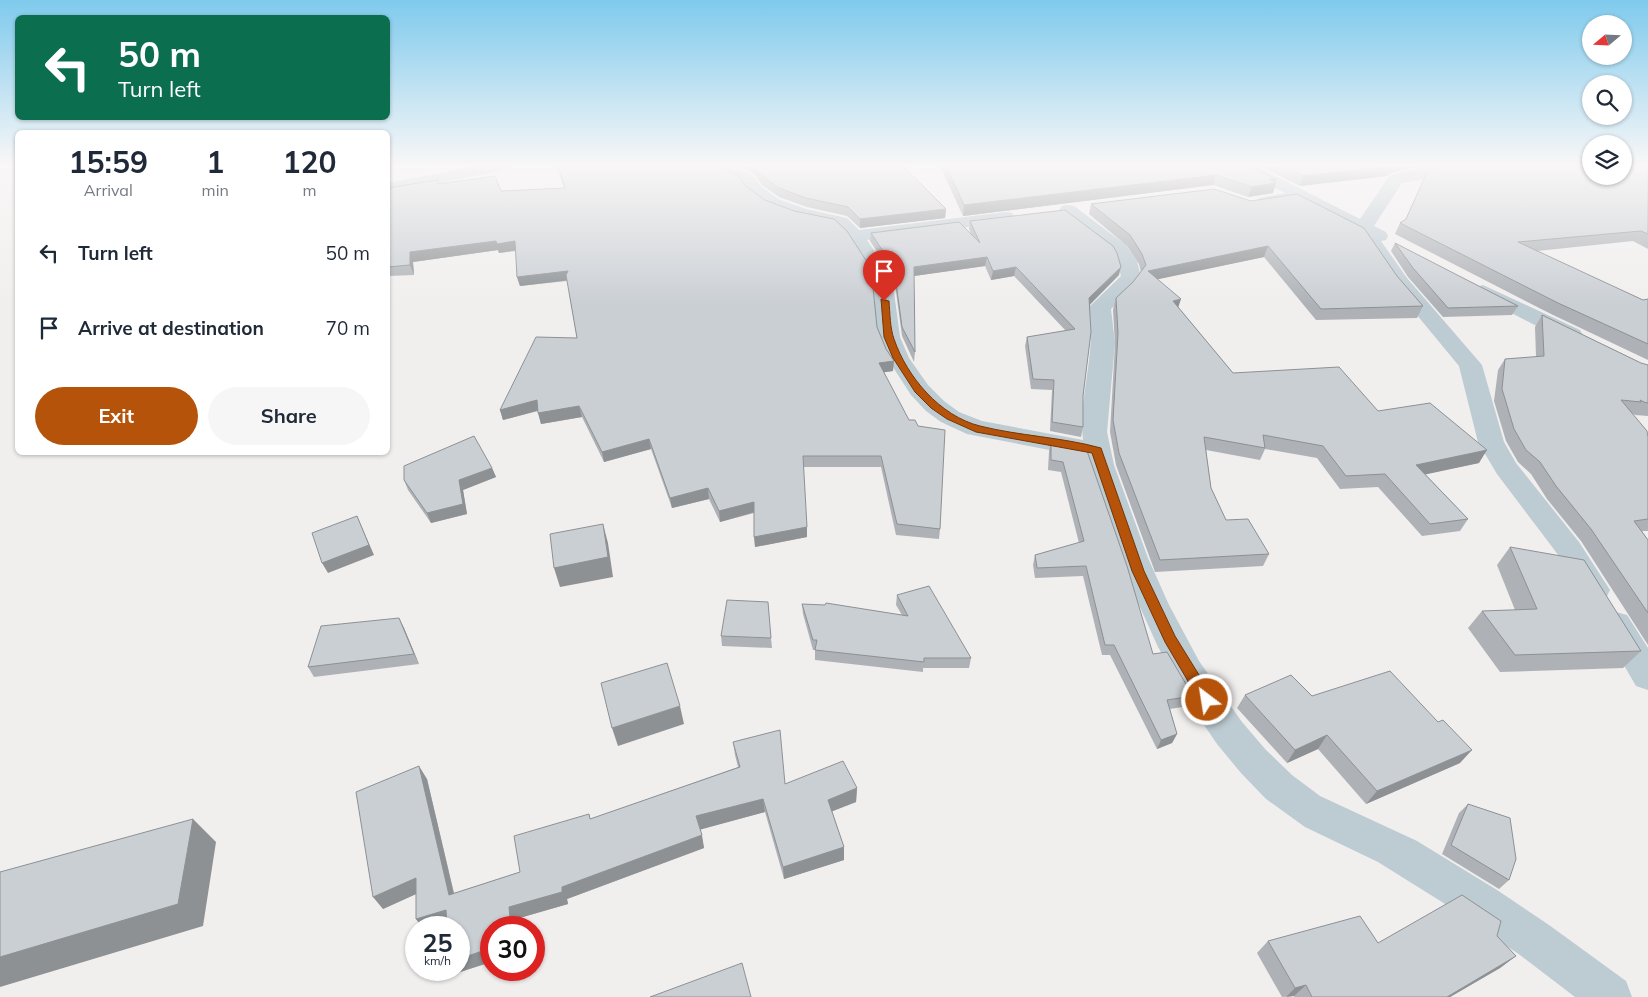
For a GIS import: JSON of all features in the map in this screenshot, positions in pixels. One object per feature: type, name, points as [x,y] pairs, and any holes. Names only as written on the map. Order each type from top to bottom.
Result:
[{"type":"street","points":[[797,213],[841,222],[855,236],[882,277],[889,337],[898,358],[919,390],[934,406],[950,417],[976,428],[1097,450]]},
{"type":"street","points":[[1071,213],[1119,249],[1128,261],[1131,277],[1122,288],[1100,307],[1105,324],[1104,354],[1094,424],[1097,450],[1138,571],[1170,639],[1217,716],[1260,769],[1308,808],[1402,855],[1554,953],[1610,997]]},
{"type":"street","points":[[1334,213],[1397,246]]},
{"type":"street","points":[[1363,228],[1374,213]]},
{"type":"street","points":[[855,236],[1020,216]]},
{"type":"street","points":[[1363,228],[1400,282],[1470,365],[1491,442],[1506,468],[1569,549],[1648,676]]},
{"type":"street","points":[[1465,281],[1542,321],[1588,342]]},
{"type":"building","points":[[390,213],[802,213],[834,219],[847,231],[871,268],[877,327],[886,349],[894,361],[879,363],[909,420],[915,420],[918,426],[945,430],[940,529],[897,524],[881,456],[803,456],[807,527],[754,537],[754,502],[719,511],[708,488],[670,498],[649,439],[602,452],[579,406],[538,413],[537,400],[500,410],[536,337],[577,338],[566,275],[568,271],[517,277],[515,241],[497,244],[496,241],[410,252],[410,265],[390,267]]},
{"type":"building","points":[[854,213],[916,213],[860,219]]},
{"type":"building","points":[[1043,213],[1068,213],[1113,246],[1117,253],[1121,267],[1089,298],[1091,332],[1083,396],[1083,427],[1052,422],[1054,380],[1033,379],[1027,337],[1075,329],[1016,267],[993,271],[987,257],[914,267],[915,352],[902,327],[894,268],[871,233],[959,222],[980,243],[970,221]]},
{"type":"building","points":[[1102,213],[1334,213],[1364,228],[1397,276],[1423,306],[1321,309],[1268,246],[1148,271],[1181,299],[1173,301],[1233,373],[1339,367],[1378,411],[1430,403],[1487,450],[1416,465],[1468,519],[1430,524],[1385,474],[1346,476],[1323,446],[1263,435],[1265,448],[1204,437],[1211,488],[1226,520],[1248,519],[1269,554],[1160,560],[1119,453],[1113,420],[1118,333],[1116,298],[1133,282],[1146,265],[1142,254],[1130,235]]},
{"type":"building","points":[[1409,213],[1648,213],[1648,234],[1641,231],[1518,242],[1643,300],[1648,299],[1648,344],[1558,303],[1400,223],[1406,219]]},
{"type":"building","points":[[1395,243],[1518,306],[1448,308],[1413,268]]},
{"type":"building","points":[[1542,315],[1648,365],[1648,403],[1640,400],[1641,402],[1621,400],[1647,431],[1648,437],[1648,519],[1634,521],[1648,540],[1648,613],[1591,529],[1556,486],[1540,462],[1526,450],[1514,429],[1502,389],[1505,359],[1544,356]]},
{"type":"building","points":[[474,436],[492,468],[459,480],[463,504],[427,513],[404,480],[404,466]]},
{"type":"building","points":[[1051,441],[1086,448],[1127,566],[1153,654],[1167,652],[1193,696],[1167,700],[1177,734],[1161,740],[1114,645],[1105,645],[1086,566],[1037,568],[1035,555],[1084,541],[1063,462],[1051,460]]},
{"type":"building","points":[[357,516],[369,545],[322,563],[312,533]]},
{"type":"building","points":[[603,524],[608,557],[554,568],[550,534]]},
{"type":"building","points":[[1510,547],[1584,560],[1641,651],[1515,655],[1482,611],[1537,609]]},
{"type":"building","points":[[929,586],[971,658],[924,658],[924,662],[815,650],[817,640],[813,640],[802,604],[825,605],[826,603],[908,616],[897,595]]},
{"type":"building","points":[[727,600],[768,602],[771,638],[721,636]]},
{"type":"building","points":[[399,618],[414,654],[308,667],[321,626]]},
{"type":"building","points":[[667,663],[680,706],[612,728],[601,683]]},
{"type":"building","points":[[1390,671],[1438,722],[1443,720],[1472,750],[1377,791],[1327,735],[1295,750],[1245,695],[1291,675],[1312,696]]},
{"type":"building","points":[[780,730],[785,784],[843,761],[857,788],[828,800],[844,847],[783,867],[763,799],[696,816],[702,835],[562,887],[562,892],[509,907],[510,916],[480,916],[480,952],[470,955],[470,916],[446,916],[446,910],[426,916],[416,916],[416,878],[373,897],[356,792],[419,766],[449,895],[520,872],[514,836],[589,814],[590,819],[740,767],[733,742]]},
{"type":"building","points":[[1468,804],[1510,818],[1516,859],[1509,880],[1451,845]]},
{"type":"building","points":[[193,819],[178,904],[0,957],[0,872]]},
{"type":"building","points":[[1462,895],[1501,921],[1497,936],[1516,956],[1447,997],[1312,997],[1306,985],[1295,988],[1268,941],[1360,916],[1378,943]]},
{"type":"building","points":[[742,963],[751,997],[650,997]]},
{"type":"route","points":[[884,301],[889,337],[898,358],[919,390],[934,406],[950,417],[976,428],[1097,450],[1138,571],[1170,639],[1207,700]]}]
